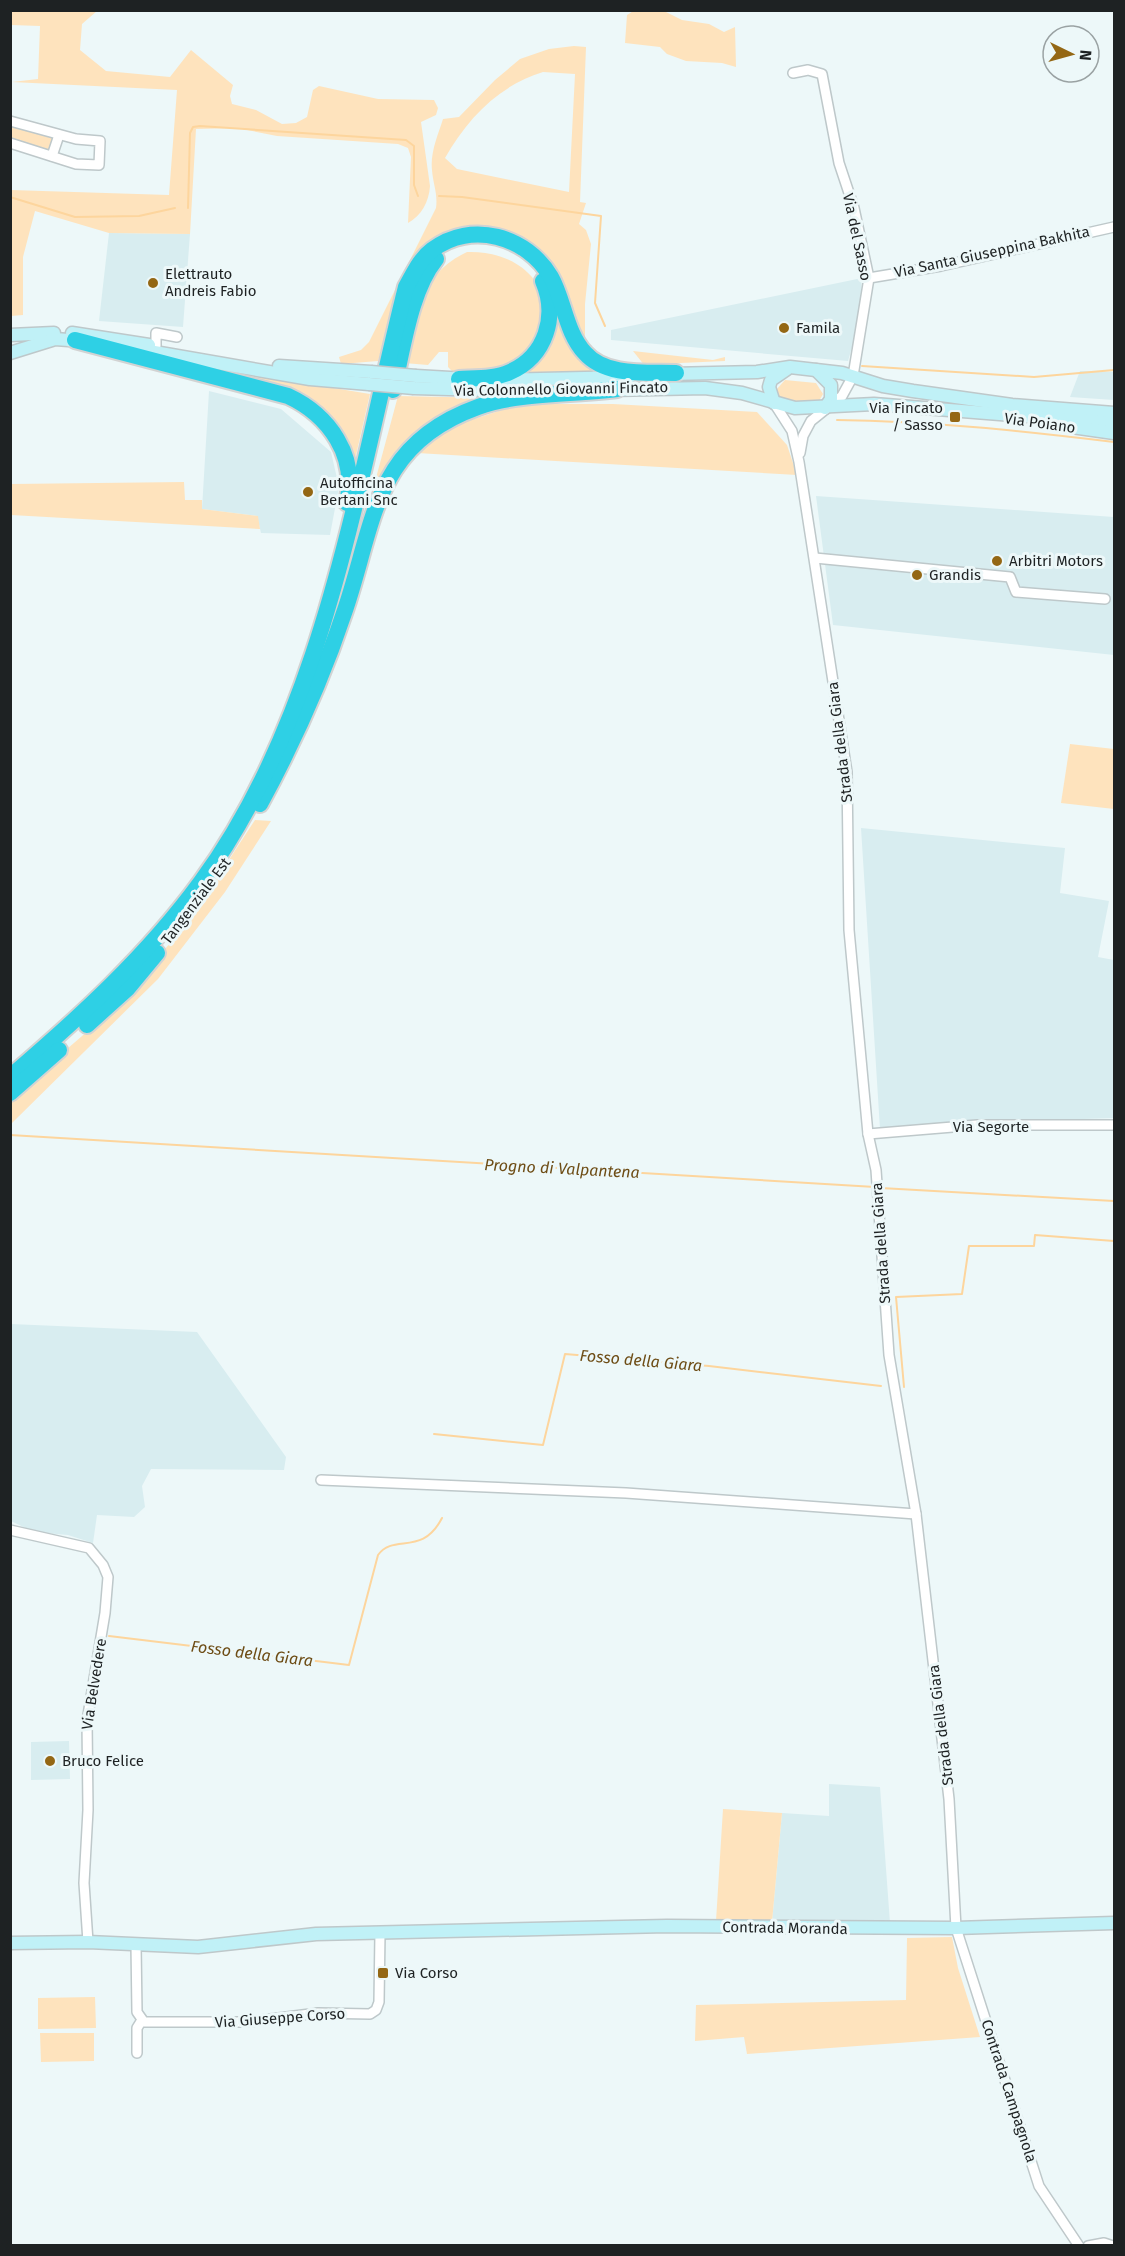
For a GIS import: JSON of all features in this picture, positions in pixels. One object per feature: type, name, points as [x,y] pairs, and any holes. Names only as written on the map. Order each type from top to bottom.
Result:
[{"type":"highway","points":[[317,647],[406,287],[419,263],[431,250],[448,240],[469,234],[509,240],[533,255],[546,270],[584,352],[600,364],[611,368],[632,372],[676,374]]},
{"type":"highway","points":[[324,667],[418,293],[427,272],[436,260],[448,252],[470,244],[490,243],[504,246],[521,255],[540,275],[550,305],[547,332],[528,362],[509,373],[459,379]]},
{"type":"highway","points":[[75,340],[288,396],[308,406],[335,434],[344,452],[349,495],[317,647]]},
{"type":"highway","points":[[324,667],[345,612],[366,533],[382,490],[393,471],[410,451],[431,432],[478,407],[513,398],[617,389]]},
{"type":"highway","name":"Tangenziale Est","points":[[10,1077],[80,1017],[142,954],[201,881],[230,837],[268,764],[317,647]]},
{"type":"highway","name":"Tangenziale Est","points":[[10,1093],[128,988],[188,915],[240,842],[282,764],[324,667]]},
{"type":"main road","name":"Via Colonnello Giovanni Fincato","points":[[10,335],[76,333],[272,366],[488,391],[705,388],[742,393],[795,408],[874,404],[1114,423]]},
{"type":"main road","name":"Via Colonnello Giovanni Fincato","points":[[10,353],[55,339],[75,340],[310,379],[370,378]]},
{"type":"main road","points":[[10,341],[10,347]]},
{"type":"main road","name":"Via Colonnello Giovanni Fincato","points":[[415,382],[459,379],[537,381],[757,372],[790,366],[853,376],[883,386],[1012,405],[1114,413]]},
{"type":"main road","points":[[774,403],[769,387],[771,381],[790,366]]},
{"type":"main road","points":[[816,369],[831,385],[831,399],[825,408]]},
{"type":"main road","name":"Via Poiano","points":[[966,411],[1114,433]]},
{"type":"main road","name":"Contrada Moranda","points":[[380,1933],[456,1933],[667,1926],[956,1928],[1114,1923]]},
{"type":"main road","points":[[10,1942],[88,1942],[198,1947],[316,1934],[380,1933]]},
{"type":"street","name":"Via del Sasso","points":[[793,73],[808,70],[822,74],[839,163],[854,208],[869,278],[853,376],[842,396],[825,408]]},
{"type":"street","points":[[10,121],[59,135],[99,141],[99,165],[76,164],[10,143]]},
{"type":"street","points":[[52,156],[59,135]]},
{"type":"street","name":"Via Santa Giuseppina Bakhita","points":[[869,278],[940,266],[1114,227]]},
{"type":"street","points":[[156,346],[156,333],[177,337]]},
{"type":"street","name":"Strada della Giara","points":[[774,403],[792,431],[799,462],[847,772],[849,930],[868,1134],[876,1170],[889,1355],[916,1514],[949,1799],[956,1928]]},
{"type":"street","name":"Strada della Giara","points":[[799,462],[806,429],[825,408]]},
{"type":"street","points":[[815,558],[1010,577],[1016,592],[1105,599]]},
{"type":"street","name":"Via Segorte","points":[[868,1134],[977,1125],[1114,1125]]},
{"type":"street","points":[[321,1480],[626,1493],[916,1514]]},
{"type":"street","name":"Via Belvedere","points":[[10,1530],[89,1548],[103,1565],[108,1577],[105,1614],[87,1721],[88,1810],[84,1884],[88,1942]]},
{"type":"street","name":"Contrada Campagnola","points":[[956,1928],[1039,2186],[1079,2246]]},
{"type":"street","name":"Via Giuseppe Corso","points":[[142,2020],[150,2024],[247,2022],[318,2013],[370,2014],[376,2010],[379,2002],[380,1933]]},
{"type":"street","points":[[136,1944],[137,2012],[142,2020],[137,2028],[137,2052]]},
{"type":"street","points":[[1088,2246],[1104,2243],[1113,2246]]},
{"type":"shaded area","points":[[635,10],[664,11],[682,20],[709,24],[724,32],[735,27],[736,67],[722,63],[686,61],[667,54],[660,47],[625,43],[627,15]]},
{"type":"shaded area","points":[[97,11],[82,24],[80,50],[106,71],[170,77],[191,50],[233,85],[230,96],[232,104],[256,110],[282,124],[296,123],[307,117],[313,90],[319,86],[378,99],[434,100],[438,108],[436,115],[421,122],[430,186],[424,208],[408,223],[411,157],[408,148],[398,144],[277,136],[237,128],[196,129],[190,234],[109,233],[35,211],[23,257],[23,315],[11,316],[11,190],[169,195],[177,90],[12,82],[38,79],[40,26],[11,25],[11,12]]},
{"type":"shaded area","points":[[586,47],[580,202],[586,203],[579,224],[586,230],[591,244],[585,304],[585,343],[581,340],[563,286],[543,255],[514,233],[495,228],[484,228],[448,234],[394,304],[378,361],[341,364],[339,357],[361,350],[369,342],[436,208],[432,157],[443,119],[459,117],[495,80],[520,59],[549,49]],"holes":[[[543,72],[575,74],[569,192],[457,169],[445,158],[474,117],[498,95],[527,78]]]},
{"type":"shaded area","points":[[11,126],[55,139],[50,151],[11,138]]},
{"type":"shaded area","points":[[109,233],[190,234],[183,327],[99,321]]},
{"type":"shaded area","points":[[467,252],[487,253],[506,258],[533,278],[541,292],[544,309],[541,327],[531,346],[515,365],[490,371],[453,372],[448,367],[448,352],[439,352],[428,365],[404,363],[417,313],[429,285],[438,272]]},
{"type":"shaded area","points":[[862,278],[858,326],[848,361],[611,340],[611,330]]},
{"type":"shaded area","points":[[555,309],[605,373],[518,376]]},
{"type":"shaded area","points":[[633,351],[713,360],[725,357],[725,361],[680,363],[665,368],[645,366]]},
{"type":"shaded area","points":[[175,362],[370,394],[351,477],[324,417]]},
{"type":"shaded area","points":[[1080,371],[1114,372],[1114,400],[1070,397]]},
{"type":"shaded area","points":[[785,380],[816,383],[823,394],[819,401],[809,403],[782,398],[778,396],[777,389]]},
{"type":"shaded area","points":[[209,391],[281,409],[331,452],[339,487],[330,535],[261,533],[257,516],[202,509]]},
{"type":"shaded area","points":[[398,396],[493,398],[444,417],[369,504]]},
{"type":"shaded area","points":[[520,404],[613,404],[757,412],[787,445],[797,475],[417,453],[456,425]]},
{"type":"shaded area","points":[[184,482],[185,500],[202,500],[202,509],[258,516],[260,529],[11,515],[11,484]]},
{"type":"shaded area","points":[[816,496],[1114,517],[1114,655],[833,625]]},
{"type":"shaded area","points":[[1070,744],[1114,749],[1114,809],[1061,803]]},
{"type":"shaded area","points":[[255,820],[271,821],[225,892],[158,979],[11,1124],[11,1096],[94,1025],[140,979],[186,922]]},
{"type":"shaded area","points":[[861,828],[1065,848],[1060,893],[1109,901],[1098,957],[1114,960],[1114,1118],[934,1124],[880,1129]]},
{"type":"shaded area","points":[[11,1324],[197,1332],[286,1457],[284,1470],[151,1469],[142,1486],[145,1507],[134,1517],[97,1515],[93,1543],[68,1535],[34,1532],[11,1521]]},
{"type":"shaded area","name":"Bruco Felice","points":[[69,1741],[70,1779],[31,1780],[31,1742]]},
{"type":"shaded area","points":[[829,1784],[880,1787],[890,1923],[772,1922],[782,1813],[829,1816]]},
{"type":"shaded area","points":[[723,1809],[782,1813],[772,1922],[716,1921]]},
{"type":"shaded area","points":[[952,1937],[958,1968],[980,2037],[747,2054],[744,2037],[695,2041],[696,2005],[906,2000],[907,1938]]},
{"type":"shaded area","points":[[95,1997],[96,2028],[38,2029],[38,1998]]},
{"type":"shaded area","points":[[40,2033],[94,2033],[94,2061],[41,2062]]},
{"type":"waterway","points":[[188,208],[190,133],[193,127],[200,126],[406,140],[414,146],[414,185],[418,196]]},
{"type":"waterway","points":[[439,196],[462,197],[601,216],[595,303],[605,326]]},
{"type":"waterway","points":[[10,197],[75,217],[139,216],[175,208]]},
{"type":"waterway","points":[[862,366],[1034,377],[1114,370]]},
{"type":"waterway","points":[[837,420],[942,424],[1114,442]]},
{"type":"waterway","name":"Progno di Valpantena","points":[[10,1135],[875,1187]]},
{"type":"waterway","name":"Progno di Valpantena","points":[[881,1188],[1114,1201]]},
{"type":"waterway","name":"Fosso della Giara","points":[[904,1387],[896,1297],[962,1294],[969,1246],[1034,1246],[1035,1235],[1114,1241]]},
{"type":"waterway","name":"Fosso della Giara","points":[[434,1434],[543,1445],[565,1354],[709,1366],[881,1386]]},
{"type":"waterway","name":"Fosso della Giara","points":[[109,1636],[349,1665],[378,1555],[392,1545],[417,1541],[426,1537],[442,1518]]},
{"type":"place","name":"Elettrauto Andreis Fabio","points":[[153,283]]},
{"type":"place","name":"Famila","points":[[784,328]]},
{"type":"place","name":"Via Fincato / Sasso","points":[[955,417]]},
{"type":"place","name":"Autofficina Bertani Snc","points":[[308,492]]},
{"type":"place","name":"Arbitri Motors","points":[[997,561]]},
{"type":"place","name":"Grandis","points":[[917,575]]},
{"type":"place","name":"Bruco Felice","points":[[50,1761]]},
{"type":"place","name":"Via Corso","points":[[383,1973]]}]
